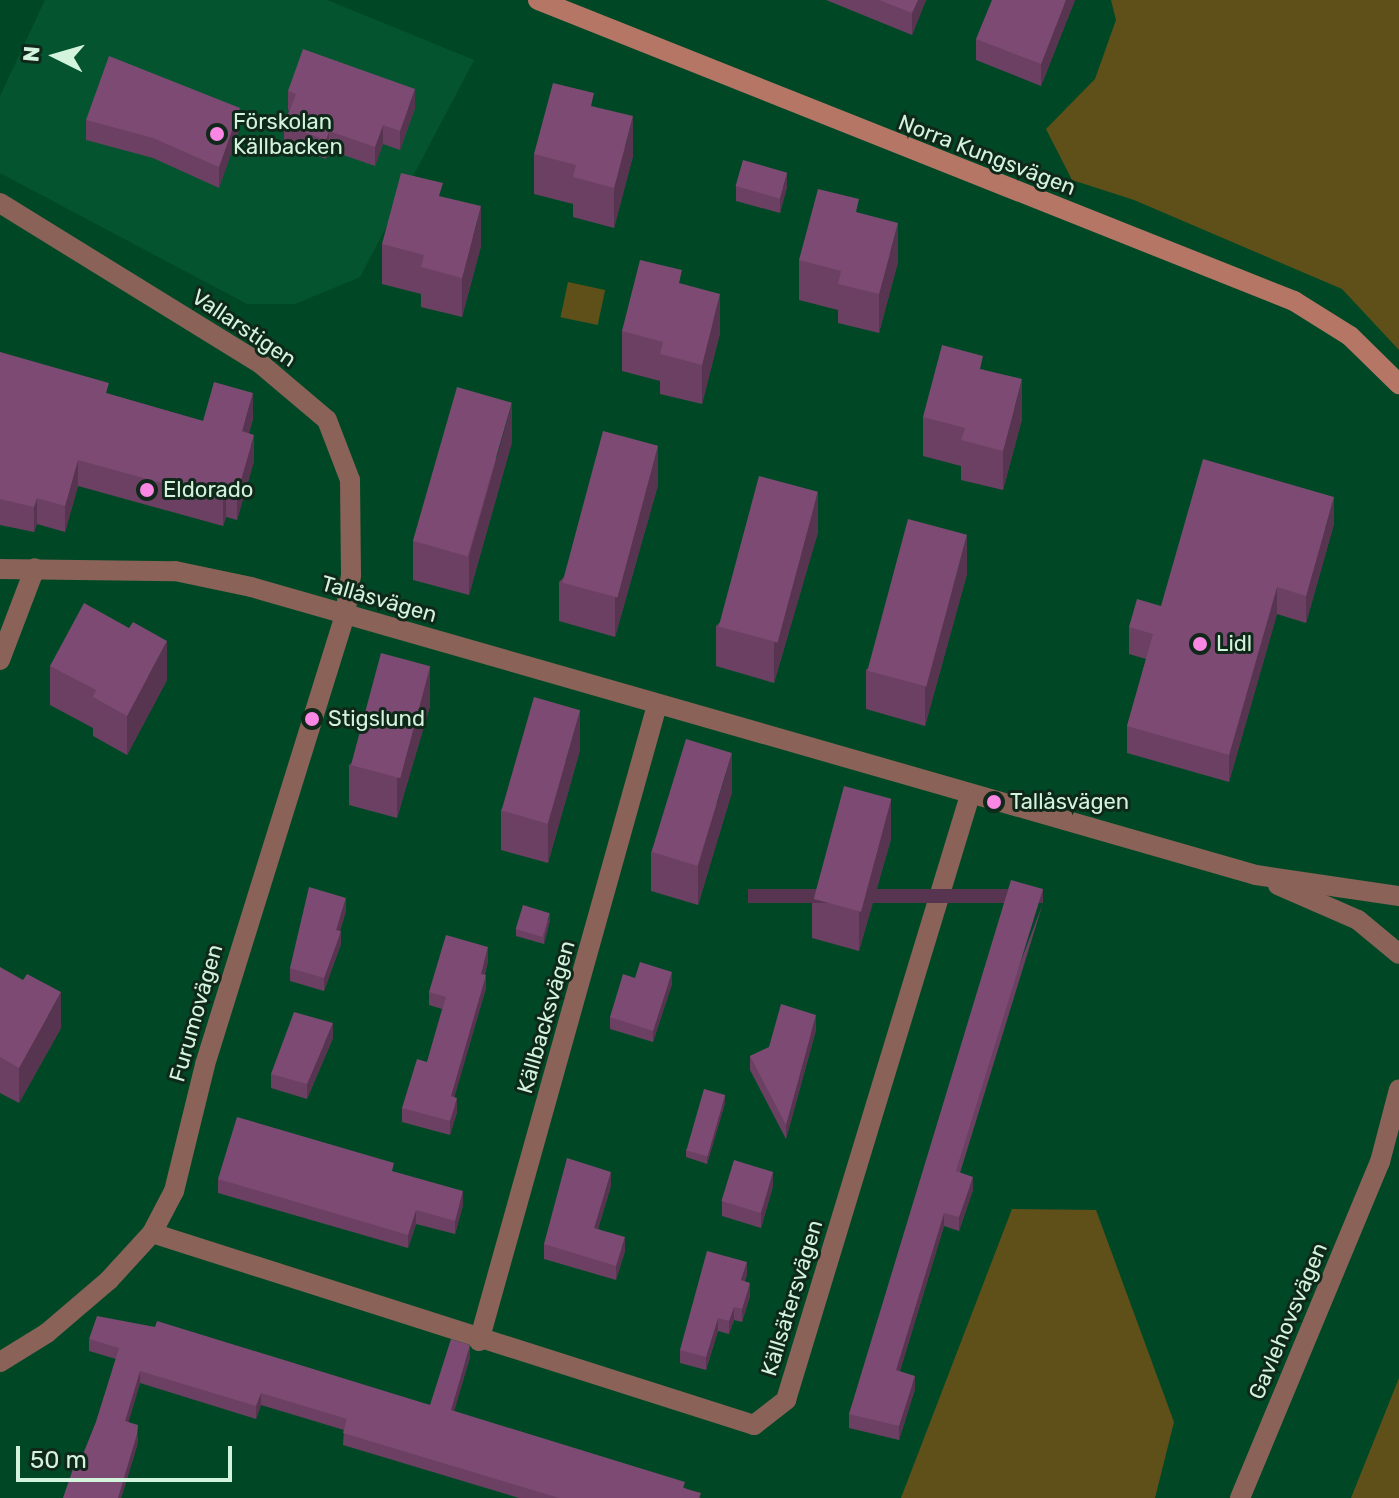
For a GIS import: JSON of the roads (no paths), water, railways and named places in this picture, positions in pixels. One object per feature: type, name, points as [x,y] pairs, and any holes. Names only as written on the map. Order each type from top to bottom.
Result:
[{"type":"street","name":"Norra Kungsvägen","points":[[538,0],[1294,301],[1350,336],[1399,384]]},
{"type":"street","name":"Vallarstigen","points":[[0,203],[262,365],[327,420],[350,480],[351,575],[345,615]]},
{"type":"street","points":[[0,660],[35,568]]},
{"type":"street","name":"Tallåsvägen","points":[[0,569],[175,571],[345,615],[1256,875],[1399,896]]},
{"type":"street","name":"Furumovägen","points":[[0,1362],[47,1333],[109,1280],[152,1233],[174,1191],[205,1065],[345,615]]},
{"type":"street","name":"Källbacksvägen","points":[[479,1341],[657,705]]},
{"type":"street","name":"Källsätersvägen","points":[[152,1233],[479,1341],[754,1425],[786,1400],[970,795]]},
{"type":"street","name":"Tallåsvägen","points":[[1256,875],[1358,920],[1399,954]]},
{"type":"street","name":"Gavlehovsvägen","points":[[1240,1498],[1380,1162],[1399,1089]]},
{"type":"street","name":"Gavlehovsvägen","points":[[1380,1162],[1399,1133]]},
{"type":"place","name":"Förskolan Källbacken","points":[[217,134]]},
{"type":"place","name":"Eldorado","points":[[147,490]]},
{"type":"place","name":"Lidl","points":[[1200,644]]},
{"type":"place","name":"Stigslund","points":[[312,719]]},
{"type":"place","name":"Tallåsvägen","points":[[994,802]]}]
